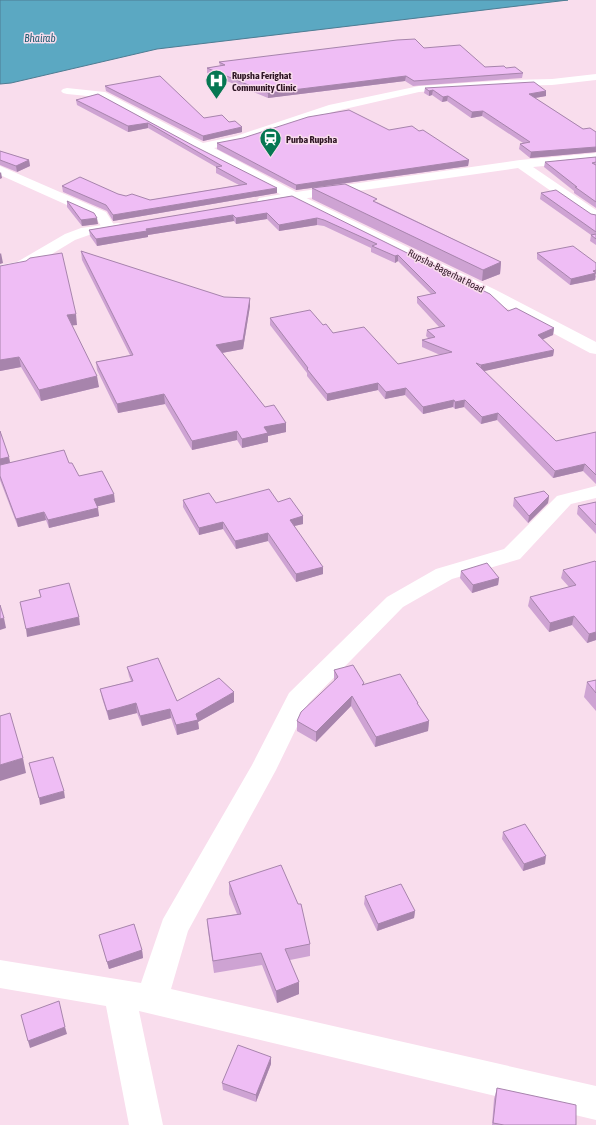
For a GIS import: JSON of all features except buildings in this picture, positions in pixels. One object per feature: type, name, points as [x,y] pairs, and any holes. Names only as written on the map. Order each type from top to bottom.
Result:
[{"type":"street","points":[[200,147],[239,139],[333,108],[419,89],[552,82],[596,77]]},
{"type":"street","name":"Rupsha-Bagerhat Road","points":[[67,91],[100,94],[294,196],[490,293],[596,349]]},
{"type":"street","points":[[248,204],[294,196],[520,164],[596,157]]},
{"type":"street","points":[[520,164],[596,216]]},
{"type":"street","points":[[0,170],[101,215],[109,228]]},
{"type":"street","points":[[0,270],[22,266],[70,237],[86,231],[133,224]]},
{"type":"street","points":[[152,999],[174,928],[263,770],[298,699],[395,602],[444,574],[512,554],[564,500],[596,492]]},
{"type":"street","points":[[0,974],[152,999],[596,1103]]},
{"type":"street","points":[[119,994],[146,1125]]},
{"type":"water","name":"Bhairab","points":[[0,0],[568,0],[157,49],[11,83],[0,84]]},
{"type":"place","name":"Rupsha Ferighat Community Clinic","points":[[216,100]]},
{"type":"place","name":"Purba Rupsha","points":[[270,158]]}]
